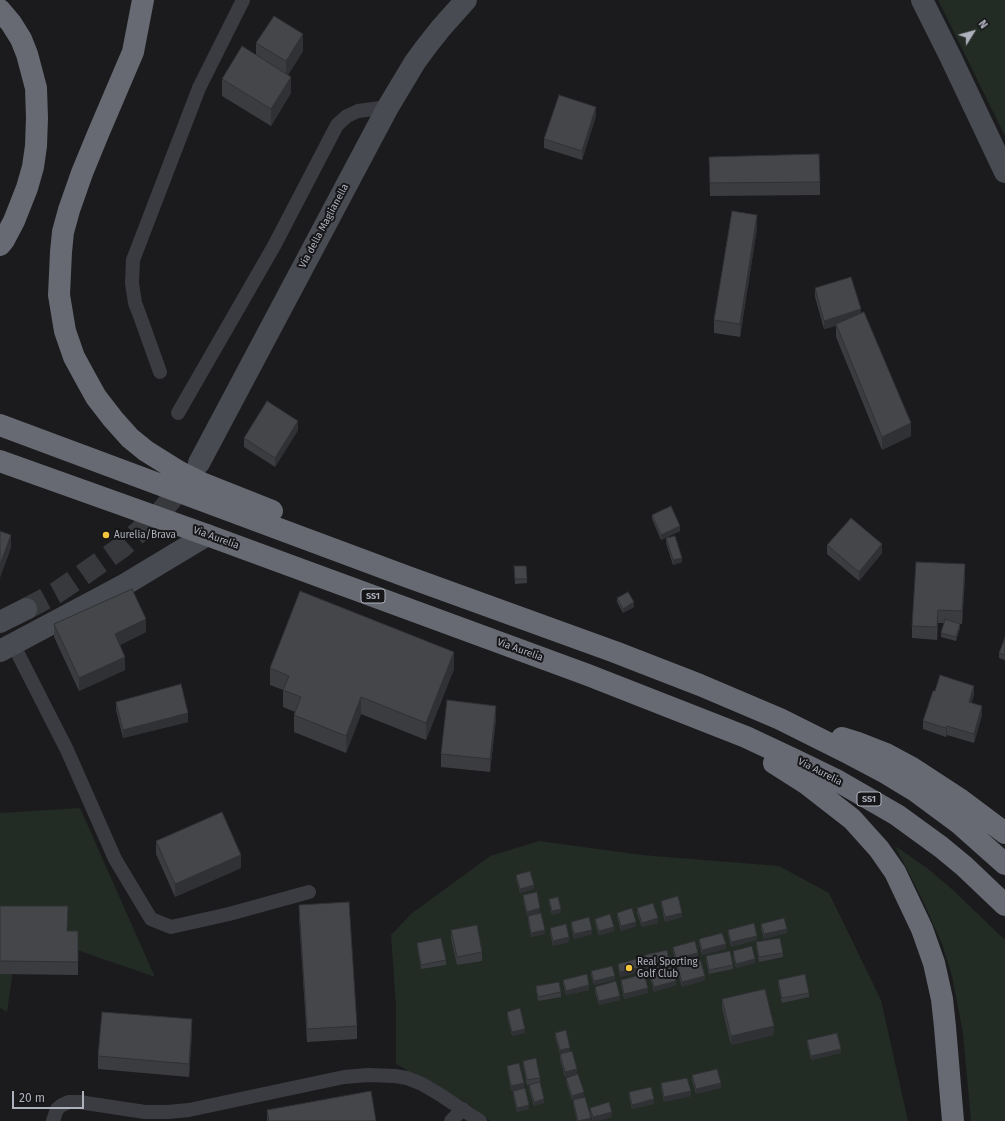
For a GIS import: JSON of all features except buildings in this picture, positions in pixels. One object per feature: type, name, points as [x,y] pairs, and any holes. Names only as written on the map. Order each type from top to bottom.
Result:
[{"type":"highway","points":[[133,52],[143,0]]},
{"type":"highway","points":[[159,0],[133,52],[82,174],[69,210],[62,245],[59,274],[59,295],[65,332],[74,357],[96,396],[117,424],[130,438],[159,460],[204,484],[342,539],[408,577]]},
{"type":"highway","points":[[0,10],[11,23],[21,39],[27,54],[36,88],[37,118],[36,146],[27,188],[14,221],[0,245]]},
{"type":"highway","points":[[0,425],[700,685],[780,720],[848,753],[914,790],[960,824],[1005,864]]},
{"type":"highway","name":"Via Aurelia","points":[[0,461],[207,535],[588,675],[746,737],[838,781],[897,815],[941,847],[1005,904]]},
{"type":"highway","points":[[0,468],[32,473]]},
{"type":"highway","points":[[780,720],[858,743],[886,754],[912,768],[1005,833]]},
{"type":"highway","points":[[712,724],[807,784],[835,804],[866,834],[879,849],[895,872],[922,929],[934,963],[944,1013],[953,1121]]},
{"type":"street","name":"Via della Maglianella","points":[[199,463],[388,107],[410,69],[426,47],[466,0]]},
{"type":"street","points":[[922,0],[1005,172]]},
{"type":"street","points":[[7,647],[124,585],[207,535]]},
{"type":"street","points":[[0,622],[26,609]]},
{"type":"lane","points":[[160,372],[135,303],[132,283],[133,260],[198,88],[243,0]]},
{"type":"lane","points":[[178,414],[274,246],[337,125],[347,116],[358,111],[388,107]]},
{"type":"lane","points":[[7,647],[67,750],[115,859],[151,918],[172,927],[229,914],[309,892]]},
{"type":"lane","points":[[53,1121],[57,1110],[62,1105],[69,1102],[79,1102],[145,1112],[168,1112],[189,1110],[344,1077],[368,1075],[396,1076],[407,1078],[422,1084],[480,1121]]},
{"type":"lane","points":[[451,1121],[463,1109]]},
{"type":"shaded area","points":[[938,0],[1005,0],[1005,136],[943,10]]},
{"type":"shaded area","points":[[80,808],[155,977],[19,930],[7,1012],[0,1008],[0,813]]},
{"type":"shaded area","name":"Real Sporting Golf Club","points":[[539,841],[642,855],[779,866],[829,893],[881,1000],[908,1121],[490,1121],[467,1103],[396,1064],[396,1006],[391,935],[411,914],[490,856]]},
{"type":"shaded area","points":[[895,846],[927,868],[953,890],[1005,940],[1005,1121],[971,1121],[963,1033],[952,976],[942,944],[923,901]]},
{"type":"tunnel","points":[[26,609],[56,593],[122,547],[161,512],[189,477]]},
{"type":"place","name":"Aurelia/Brava","points":[[106,535]]},
{"type":"place","name":"Real Sporting Golf Club","points":[[629,968]]}]
